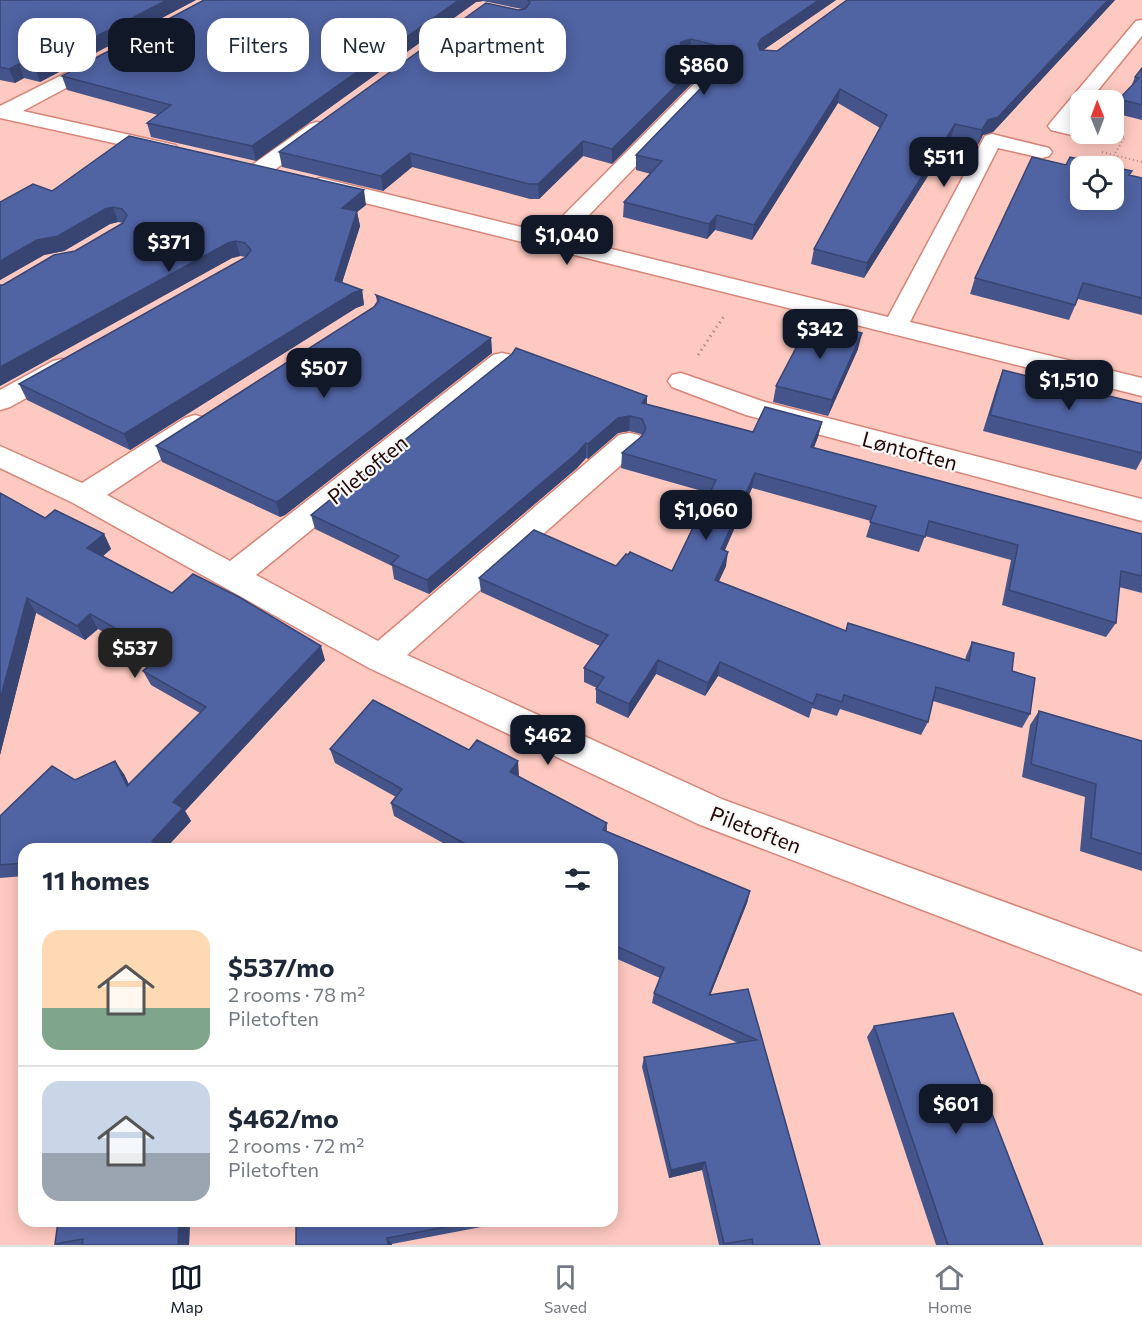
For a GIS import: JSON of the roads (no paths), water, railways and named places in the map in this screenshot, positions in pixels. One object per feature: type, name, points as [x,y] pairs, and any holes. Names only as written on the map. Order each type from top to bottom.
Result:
[{"type":"street","points":[[1088,90],[1142,25]]},
{"type":"street","points":[[2,116],[108,58]]},
{"type":"street","points":[[552,241],[720,69],[689,61]]},
{"type":"street","points":[[1070,112],[1058,126],[1070,130]]},
{"type":"street","points":[[2,116],[32,119],[191,154]]},
{"type":"street","points":[[260,170],[327,120]]},
{"type":"street","points":[[896,325],[992,140],[1042,152]]},
{"type":"street","points":[[237,165],[1142,387]]},
{"type":"street","points":[[0,402],[80,356]]},
{"type":"street","name":"Piletoften","points":[[232,577],[502,362]]},
{"type":"street","name":"Løntoften","points":[[681,381],[756,409],[1142,510]]},
{"type":"street","points":[[84,496],[216,411]]},
{"type":"street","points":[[381,658],[629,442]]},
{"type":"street","name":"Piletoften","points":[[0,456],[84,496],[381,658],[711,812],[1142,973]]}]
